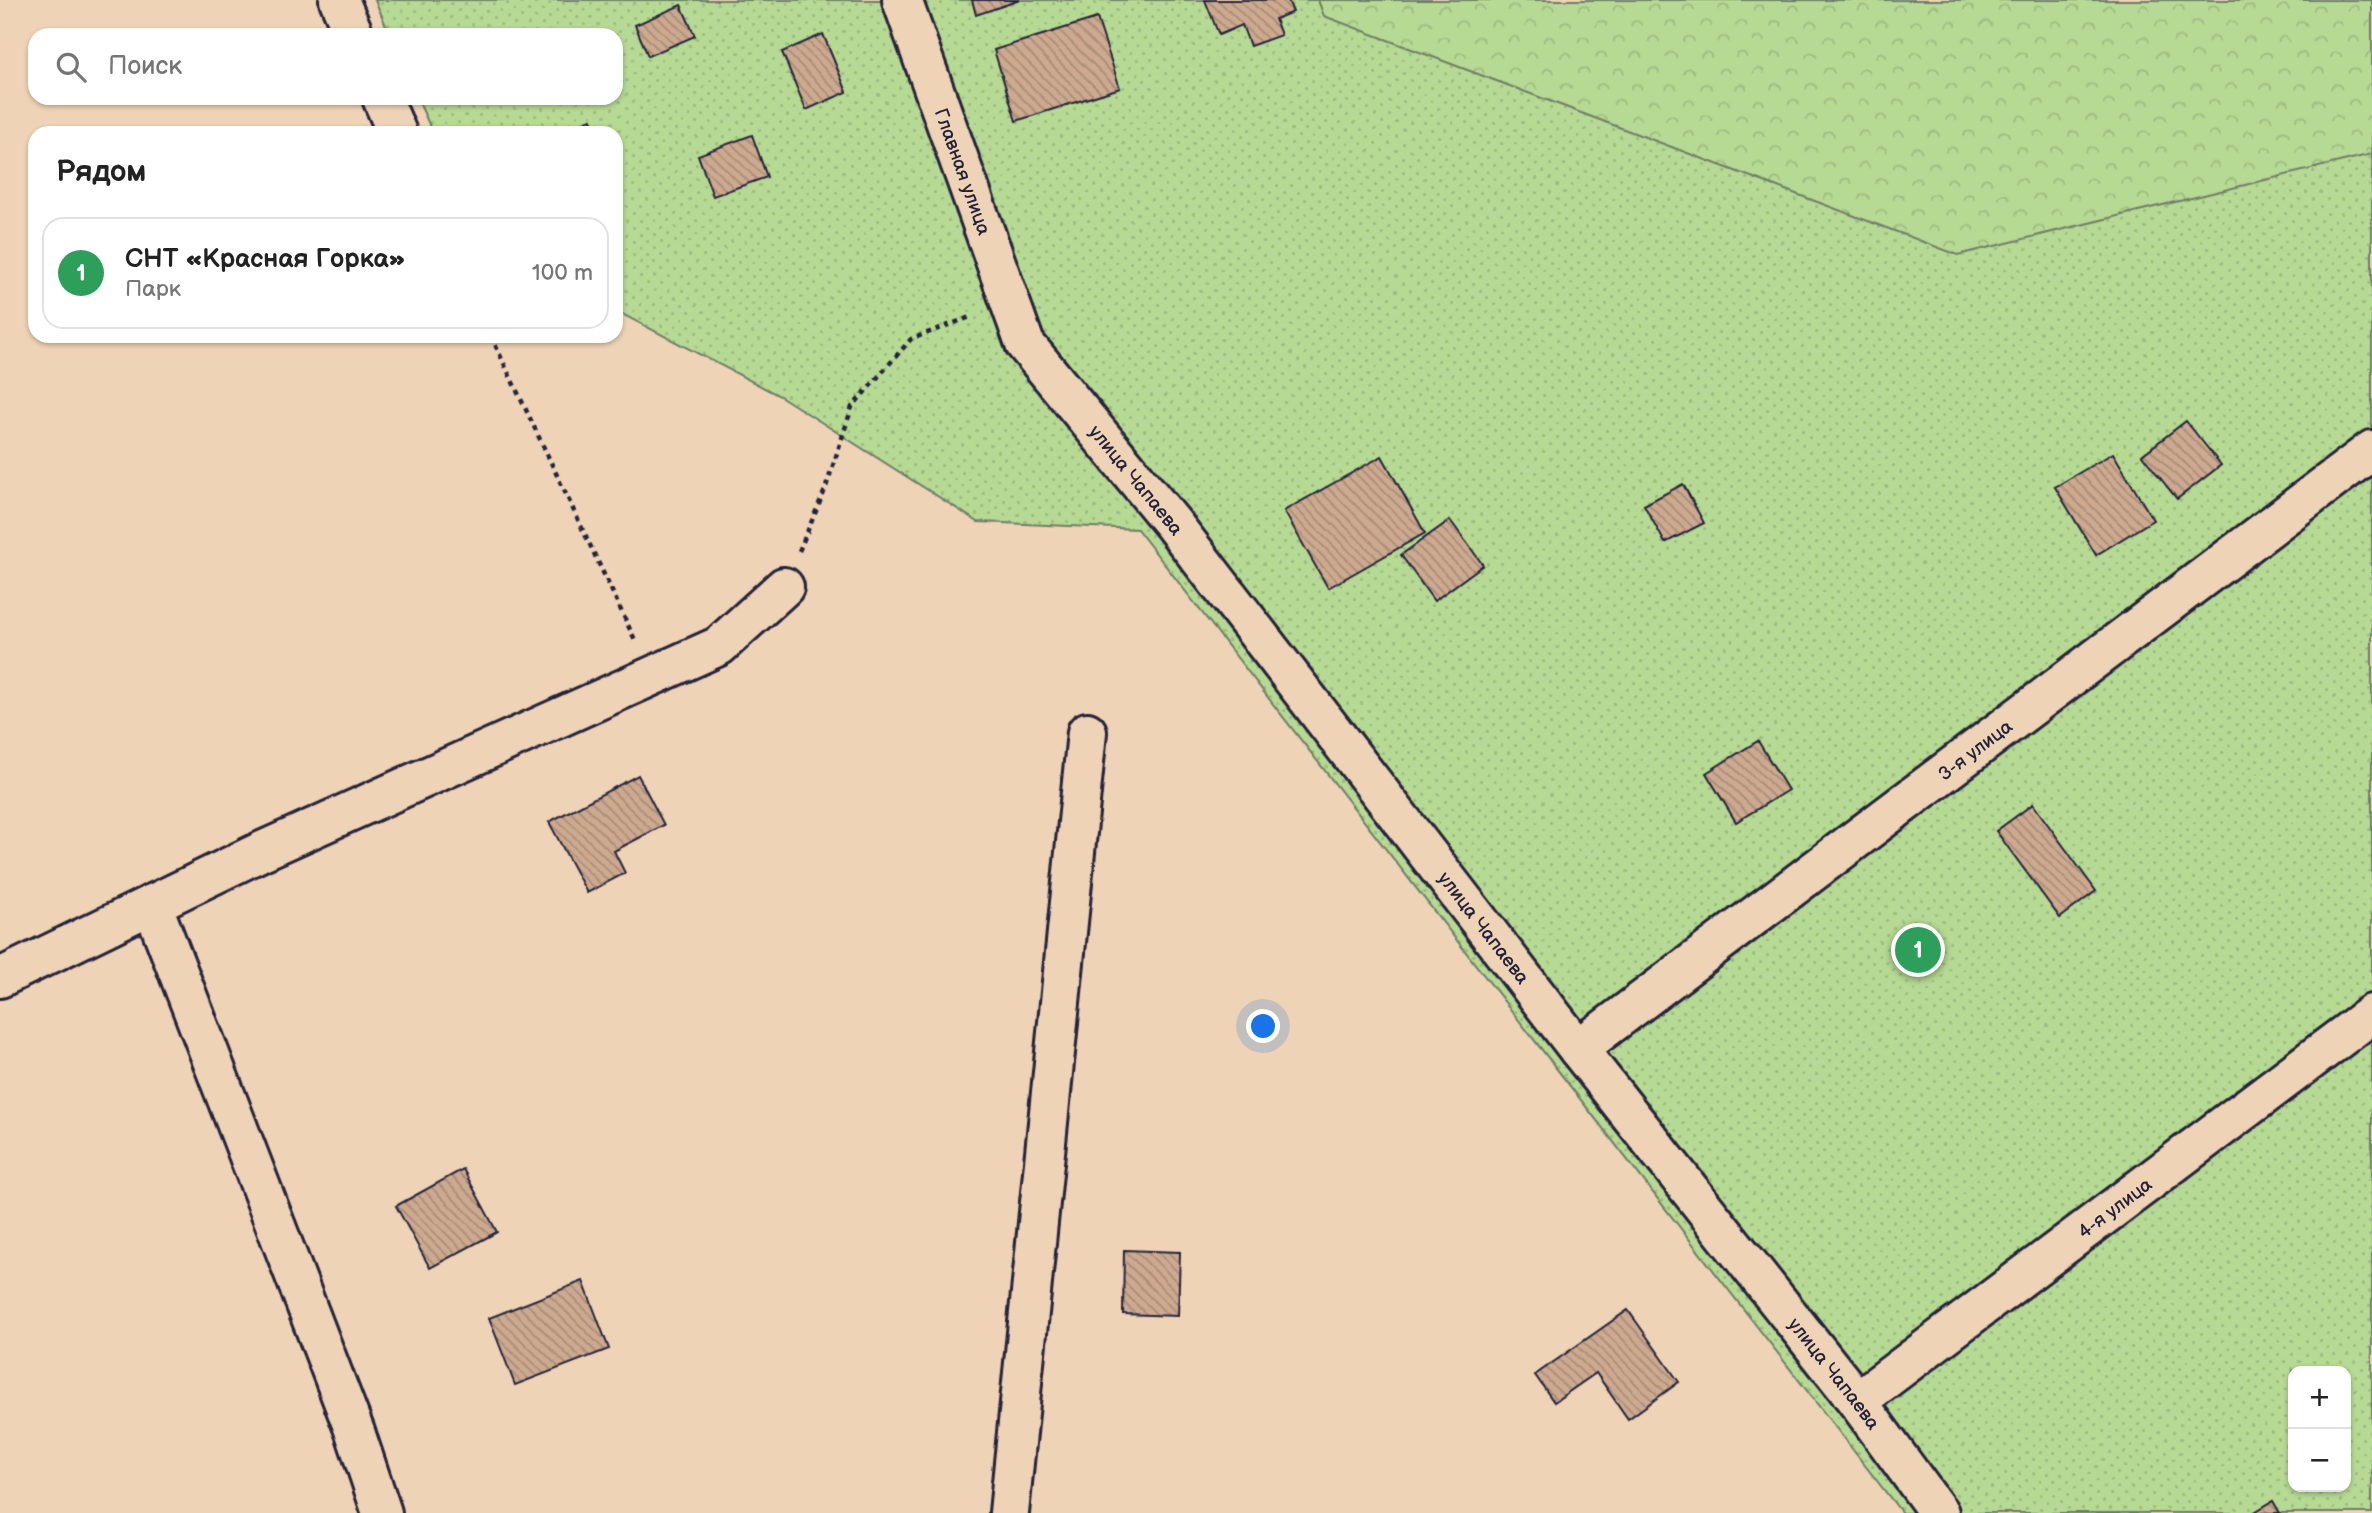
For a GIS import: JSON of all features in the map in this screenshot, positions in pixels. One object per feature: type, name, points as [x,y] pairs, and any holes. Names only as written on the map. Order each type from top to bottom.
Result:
[{"type":"street","points":[[339,0],[351,28]]},
{"type":"street","name":"Главная улица","points":[[902,0],[1025,344]]},
{"type":"street","points":[[385,105],[394,126]]},
{"type":"street","name":"улица Чапаева","points":[[1025,344],[1173,524],[1578,1049],[1857,1401],[1939,1513]]},
{"type":"street","name":"3-я улица","points":[[1578,1049],[2372,450]]},
{"type":"street","points":[[0,978],[152,904],[719,646],[784,587]]},
{"type":"street","points":[[1009,1513],[1087,732]]},
{"type":"street","points":[[152,904],[351,1419],[382,1513]]},
{"type":"street","name":"4-я улица","points":[[1857,1401],[2372,1014]]},
{"type":"path","points":[[784,587],[825,490],[852,407],[911,339],[1010,303]]},
{"type":"path","points":[[494,343],[652,676]]},
{"type":"green space","points":[[375,0],[1318,0],[1325,16],[2372,154],[2372,1513],[1902,1513],[1137,529],[978,522],[780,396],[623,315],[623,126],[430,126],[420,105],[623,105],[623,28],[387,28]]},
{"type":"green space","points":[[1318,0],[2372,0],[2372,154],[1958,255],[1324,16]]},
{"type":"building","points":[[972,0],[1020,0],[976,15]]},
{"type":"building","points":[[1205,0],[1288,0],[1293,12],[1275,19],[1281,35],[1250,46],[1242,25],[1219,35]]},
{"type":"building","points":[[681,5],[695,36],[648,56],[635,25]]},
{"type":"building","points":[[1097,18],[1120,88],[1016,121],[994,50]]},
{"type":"building","points":[[823,34],[847,92],[806,110],[782,52]]},
{"type":"building","points":[[591,119],[594,126],[574,126]]},
{"type":"building","points":[[752,135],[767,177],[713,196],[698,155]]},
{"type":"building","points":[[2186,421],[2221,465],[2177,499],[2142,455]]},
{"type":"building","points":[[2113,453],[2153,520],[2096,555],[2055,487]]},
{"type":"building","points":[[1382,456],[1425,533],[1328,588],[1284,511]]},
{"type":"building","points":[[1683,484],[1704,523],[1665,543],[1644,505]]},
{"type":"building","points":[[1450,520],[1483,565],[1434,601],[1401,555]]},
{"type":"building","points":[[1758,741],[1788,790],[1736,822],[1706,773]]},
{"type":"building","points":[[638,775],[664,825],[614,851],[625,873],[587,893],[549,822]]},
{"type":"building","points":[[2033,804],[2096,891],[2060,918],[1996,831]]},
{"type":"building","points":[[463,1169],[497,1232],[430,1268],[396,1206]]},
{"type":"building","points":[[1124,1250],[1180,1252],[1178,1316],[1123,1314]]},
{"type":"building","points":[[583,1281],[609,1349],[515,1385],[489,1318]]},
{"type":"building","points":[[1628,1310],[1679,1382],[1628,1419],[1596,1373],[1554,1402],[1535,1375]]},
{"type":"building","points":[[2273,1501],[2280,1513],[2253,1513]]},
{"type":"place","name":"СНТ «Красная Горка»","points":[[1918,950]]}]
